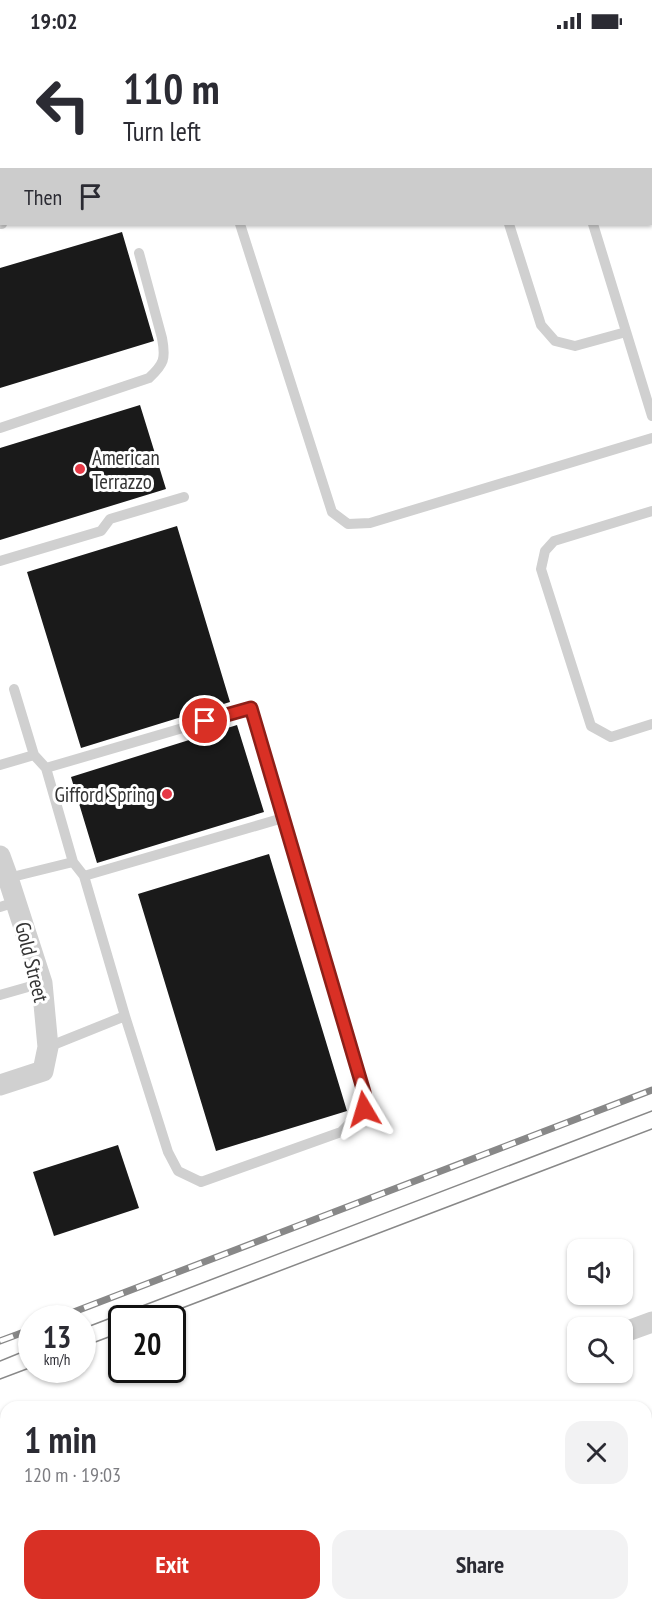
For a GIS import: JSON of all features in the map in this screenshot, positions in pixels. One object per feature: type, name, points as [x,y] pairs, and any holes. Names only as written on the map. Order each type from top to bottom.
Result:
[{"type":"street","name":"Gold Street","points":[[0,856],[8,878],[8,904],[42,983],[48,1047],[44,1071],[0,1085]]},
{"type":"street","points":[[633,1329],[652,1322]]},
{"type":"lane","points":[[240,225],[332,512],[348,524],[370,523],[652,438]]},
{"type":"lane","points":[[509,225],[541,325],[555,340],[575,346],[626,332]]},
{"type":"lane","points":[[593,225],[652,416]]},
{"type":"lane","points":[[0,428],[149,378],[162,366],[164,350],[162,338],[139,253]]},
{"type":"lane","points":[[0,561],[100,531],[110,519],[184,497]]},
{"type":"lane","points":[[652,511],[554,541],[546,551],[541,569],[591,726],[611,737],[652,724]]},
{"type":"lane","points":[[14,689],[34,755],[46,768],[73,862],[84,876],[168,1152],[178,1171],[201,1182],[341,1132],[364,1109],[364,1092],[251,708],[46,768]]},
{"type":"lane","points":[[0,765],[34,755]]},
{"type":"lane","points":[[84,876],[283,818]]},
{"type":"lane","points":[[8,878],[73,862]]},
{"type":"lane","points":[[0,994],[42,983]]},
{"type":"lane","points":[[48,1047],[125,1016]]},
{"type":"building","points":[[122,232],[154,341],[0,388],[0,268]]},
{"type":"building","name":"American Terrazzo","points":[[140,405],[166,489],[0,540],[0,448]]},
{"type":"building","points":[[177,526],[230,702],[81,748],[27,572]]},
{"type":"building","name":"Gifford Spring","points":[[237,725],[264,812],[97,863],[71,777]]},
{"type":"building","points":[[269,854],[347,1111],[216,1151],[138,894]]},
{"type":"building","points":[[118,1145],[139,1208],[54,1236],[33,1172]]},
{"type":"tram line","points":[[96,1324],[652,1111]]},
{"type":"tram line","points":[[186,1307],[652,1129]]},
{"type":"tram line","points":[[96,1342],[108,1337]]},
{"type":"tram line","points":[[0,1361],[18,1354]]},
{"type":"tram line","points":[[0,1379],[18,1372]]},
{"type":"railway","points":[[92,1305],[652,1090]]},
{"type":"railway","points":[[0,1341],[18,1334]]},
{"type":"place","name":"American Terrazzo","points":[[80,469]]},
{"type":"place","name":"Gifford Spring","points":[[167,794]]},
{"type":"route","points":[[205,721],[251,708],[364,1092],[364,1109]]}]
